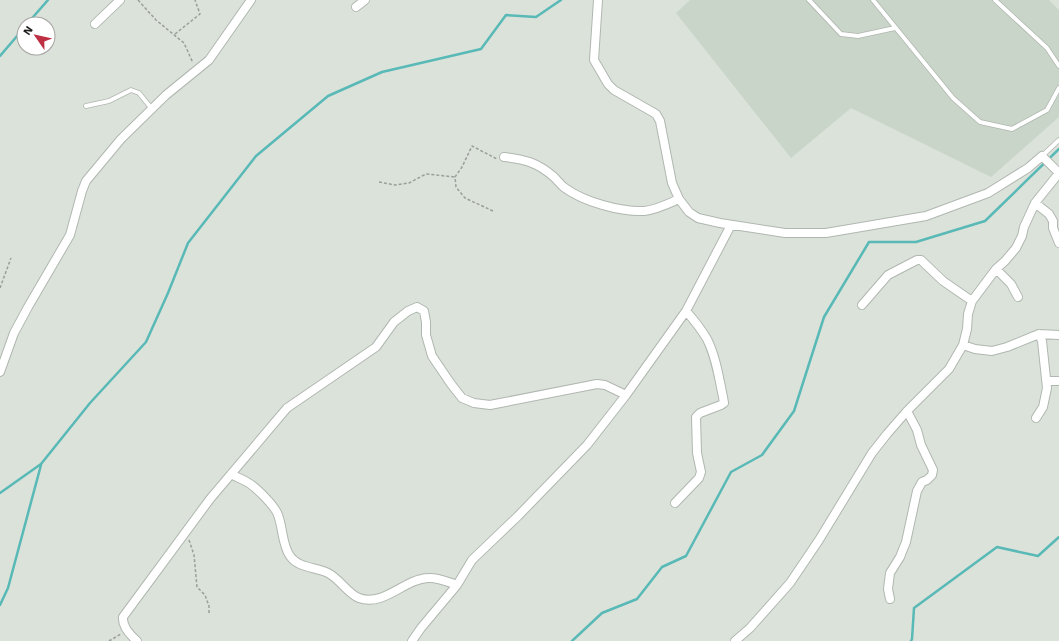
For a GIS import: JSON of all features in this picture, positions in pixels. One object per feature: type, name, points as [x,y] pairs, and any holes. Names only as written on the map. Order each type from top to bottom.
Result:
[{"type":"street","points":[[95,24],[120,0]]},
{"type":"street","points":[[0,372],[14,333],[28,306],[70,235],[86,181],[121,139],[166,95],[209,60],[219,48],[251,0]]},
{"type":"street","points":[[356,6],[365,0]]},
{"type":"street","points":[[598,0],[594,60],[608,84],[614,90],[656,114],[660,121],[672,183],[679,199],[689,212],[698,218],[731,225],[784,233],[826,233],[926,216],[988,193],[1028,168],[1042,156],[1059,173],[1034,203],[1019,243],[972,301],[968,314],[967,329],[963,345],[949,368],[907,411],[872,453],[819,540],[790,582],[750,628],[735,641]]},
{"type":"street","points":[[504,157],[524,159],[541,168],[564,188],[580,197],[620,209],[645,211],[663,206],[679,199]]},
{"type":"street","points":[[1034,203],[1050,214],[1053,221],[1053,228],[1059,242]]},
{"type":"street","points":[[412,641],[457,585],[472,560],[518,516],[588,444],[626,395],[686,311],[731,225]]},
{"type":"street","points":[[862,306],[888,275],[917,260],[921,260],[943,281],[972,301]]},
{"type":"street","points":[[996,270],[1011,284],[1018,298]]},
{"type":"street","points":[[137,641],[127,630],[122,621],[123,617],[230,474],[287,408],[376,347],[394,322],[408,311],[417,307],[424,311],[426,335],[432,356],[462,398],[474,403],[490,405],[597,384],[605,385],[626,395]]},
{"type":"street","points":[[675,503],[699,478],[701,472],[697,453],[696,417],[700,413],[724,403],[724,397],[707,340],[699,326],[686,311]]},
{"type":"street","points":[[963,345],[975,349],[992,351],[1039,334],[1059,335]]},
{"type":"street","points":[[1036,418],[1044,407],[1048,388],[1042,341],[1039,334]]},
{"type":"street","points":[[1047,381],[1059,381]]},
{"type":"street","points":[[890,599],[888,589],[890,573],[900,557],[906,542],[917,491],[922,482],[928,480],[932,475],[933,470],[921,445],[917,430],[907,411]]},
{"type":"street","points":[[230,474],[248,482],[273,507],[278,515],[286,547],[290,556],[299,564],[318,569],[331,575],[358,598],[366,600],[379,599],[420,579],[428,578],[457,585]]},
{"type":"lane","points":[[809,0],[841,34],[858,36],[896,28]]},
{"type":"lane","points":[[873,0],[953,98],[980,122],[1012,129],[1047,110],[1059,88]]},
{"type":"lane","points":[[995,0],[1047,48],[1059,66]]},
{"type":"lane","points":[[86,106],[109,101],[132,90],[139,93],[152,109]]},
{"type":"lane","points":[[1042,156],[1059,140]]},
{"type":"path","points":[[138,0],[156,20],[175,34],[184,43],[197,70]]},
{"type":"path","points":[[175,34],[200,14],[195,0]]},
{"type":"path","points":[[493,211],[465,198],[456,187],[455,178],[472,146],[496,160],[504,157]]},
{"type":"path","points":[[379,182],[395,185],[409,183],[426,174],[455,178]]},
{"type":"path","points":[[0,288],[11,258]]},
{"type":"path","points":[[186,531],[194,555],[197,587],[205,596],[210,606],[209,614]]},
{"type":"path","points":[[109,641],[127,630]]},
{"type":"shaded area","points":[[690,0],[1049,0],[1059,10],[1059,117],[991,177],[851,108],[791,158],[676,13]]},
{"type":"waterway","points":[[34,16],[48,0]]},
{"type":"waterway","points":[[0,493],[41,464],[90,403],[146,342],[188,243],[256,156],[328,96],[382,72],[481,49],[506,15],[536,17],[561,0]]},
{"type":"waterway","points":[[0,56],[16,37]]},
{"type":"waterway","points":[[572,641],[602,613],[637,599],[662,567],[686,556],[731,472],[762,455],[794,411],[824,317],[869,242],[916,242],[985,221],[1059,149]]},
{"type":"waterway","points":[[0,605],[8,588],[41,465]]},
{"type":"waterway","points":[[911,641],[914,608],[997,547],[1038,556],[1059,537]]}]
